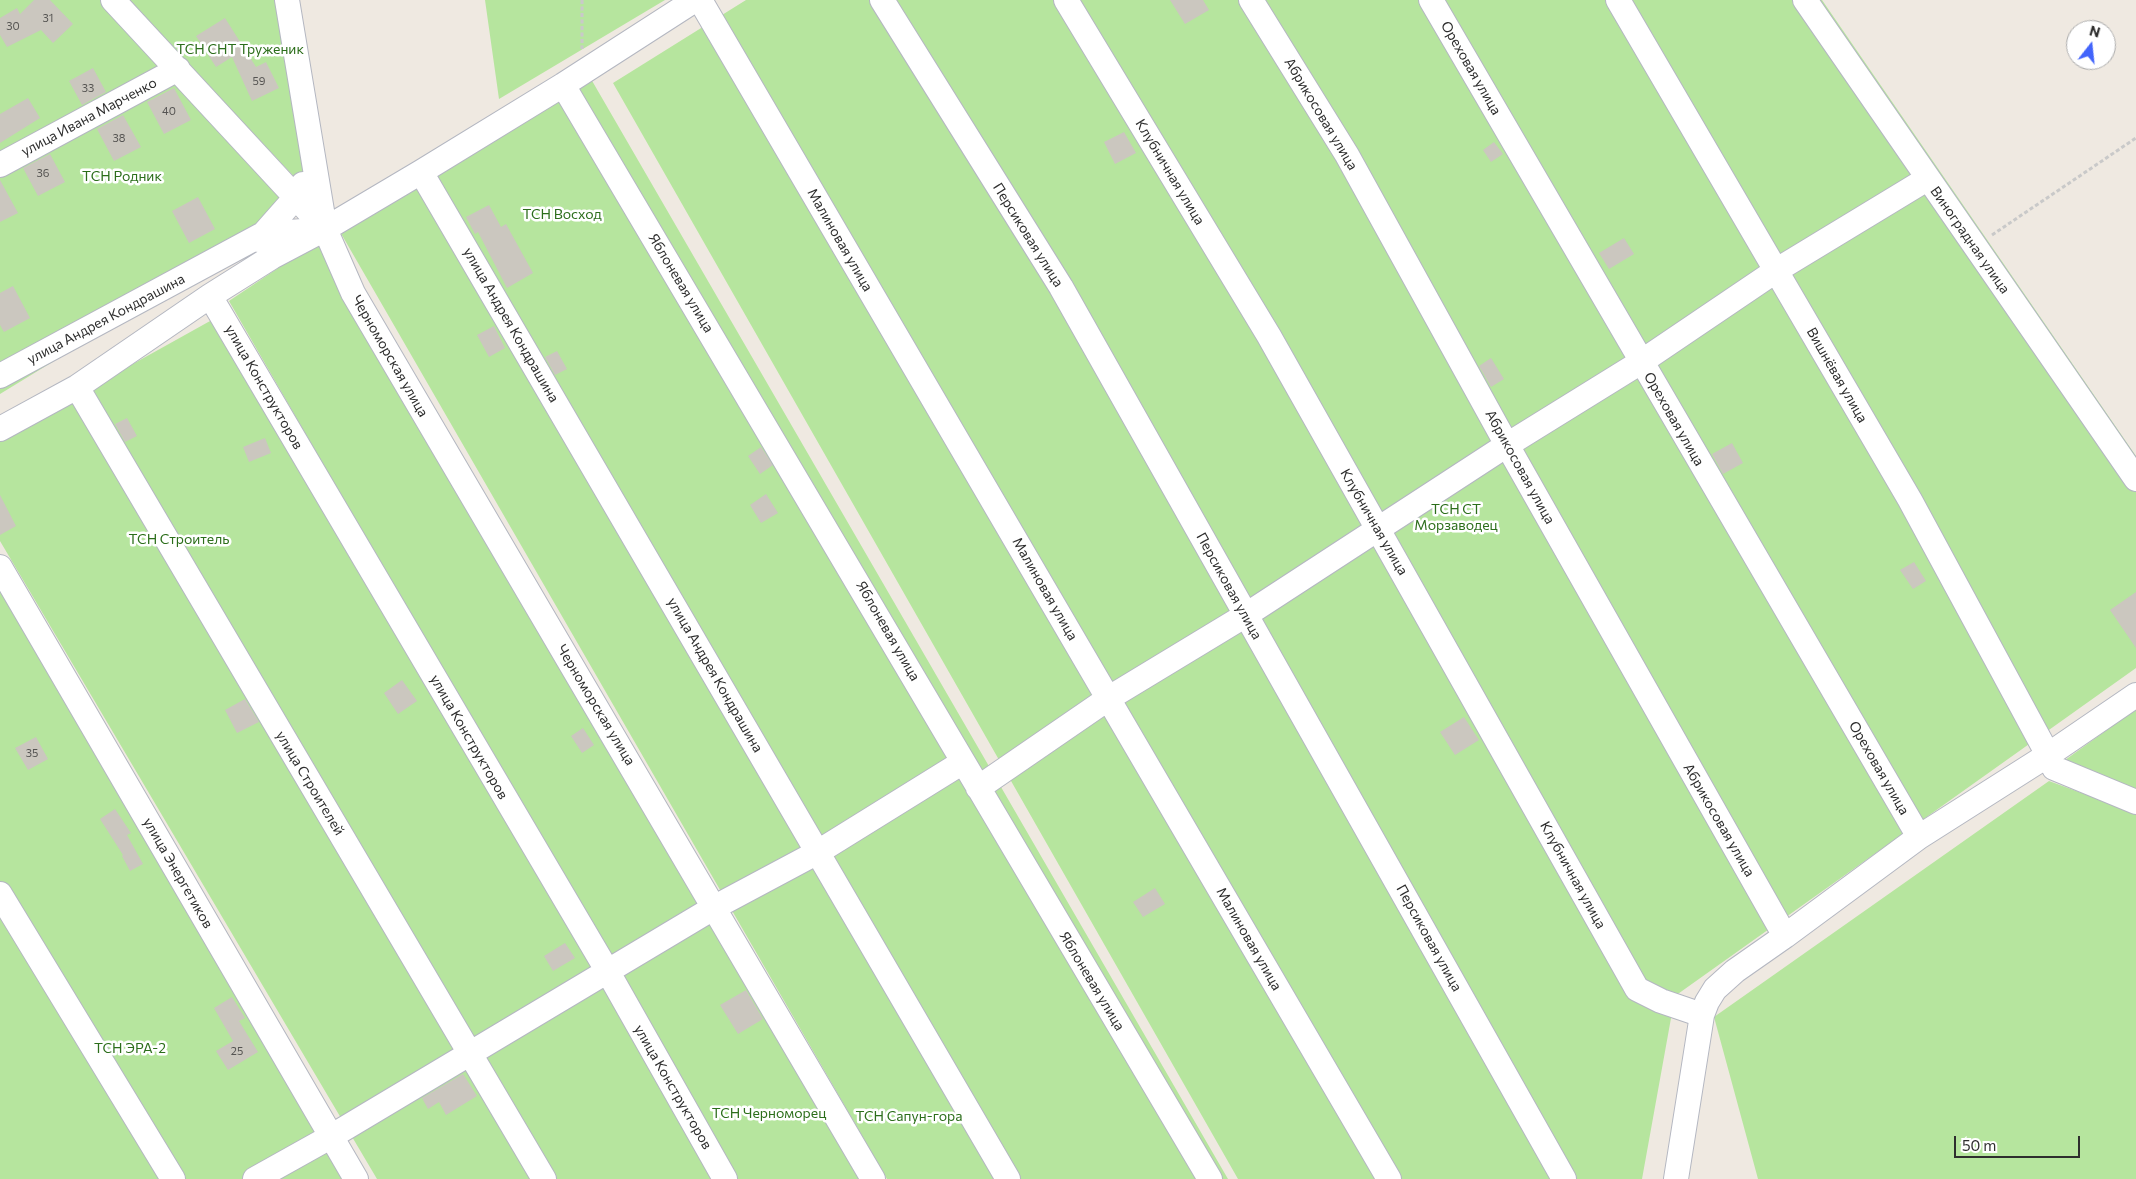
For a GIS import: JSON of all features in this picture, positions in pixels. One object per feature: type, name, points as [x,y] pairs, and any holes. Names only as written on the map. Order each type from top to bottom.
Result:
[{"type":"street","points":[[113,0],[325,229]]},
{"type":"street","points":[[286,0],[325,229]]},
{"type":"street","points":[[0,429],[76,387],[210,296],[272,257],[325,229],[421,172],[563,85],[695,0]]},
{"type":"street","name":"Малиновая улица","points":[[700,0],[1389,1179]]},
{"type":"street","name":"Персиковая улица","points":[[882,0],[1061,287],[1564,1179]]},
{"type":"street","name":"Клубничная улица","points":[[1066,0],[1269,336],[1637,989],[1702,1015]]},
{"type":"street","name":"Абрикосовая улица","points":[[1251,0],[1347,155],[1507,445],[1785,936]]},
{"type":"street","name":"Ореховая улица","points":[[1431,0],[1919,837]]},
{"type":"street","name":"Вишнёвая улица","points":[[1618,0],[1910,500],[2051,762]]},
{"type":"street","name":"Виноградная улица","points":[[1805,0],[2136,479]]},
{"type":"street","name":"улица Ивана Марченко","points":[[0,165],[178,69]]},
{"type":"street","name":"Яблоневая улица","points":[[563,85],[851,568],[978,788],[1210,1179]]},
{"type":"street","points":[[114,315],[210,296],[296,197],[314,163]]},
{"type":"street","name":"улица Андрея Кондрашина","points":[[421,172],[1008,1179]]},
{"type":"street","points":[[978,788],[1109,698],[1246,615],[1507,445],[1641,362],[1777,270],[1927,179]]},
{"type":"street","name":"улица Андрея Кондрашина","points":[[0,376],[263,234],[325,229]]},
{"type":"street","name":"Черноморская улица","points":[[325,229],[353,293],[873,1179]]},
{"type":"street","name":"улица Конструкторов","points":[[210,296],[608,972],[725,1179]]},
{"type":"street","name":"улица Строителей","points":[[76,387],[544,1179]]},
{"type":"street","name":"улица Энергетиков","points":[[0,567],[356,1179]]},
{"type":"street","points":[[1676,1179],[1702,1015],[1715,989],[1735,971],[1919,837],[2051,762],[2136,695]]},
{"type":"street","points":[[255,1179],[332,1136],[715,907],[818,852],[963,762]]},
{"type":"street","points":[[2051,762],[2136,802]]},
{"type":"street","points":[[0,894],[172,1179]]},
{"type":"path","points":[[582,0],[583,72]]},
{"type":"path","points":[[1975,248],[2051,194],[2136,138]]},
{"type":"green space","name":"ТСН Родник","points":[[0,0],[123,0],[313,203],[0,394]]},
{"type":"green space","name":"ТСН СНТ Труженик","points":[[128,0],[280,0],[314,198],[144,17]]},
{"type":"green space","points":[[485,0],[665,0],[499,99]]},
{"type":"green space","name":"ТСН СТ Морзаводец","points":[[746,0],[1822,0],[2136,456],[2136,668],[1675,996],[1642,1179],[1238,1179],[613,83]]},
{"type":"green space","name":"ТСН Восход","points":[[591,79],[1228,1179],[1016,1179],[432,177]]},
{"type":"green space","name":"ТСН Сапун-гора","points":[[422,179],[1004,1179],[887,1179],[339,230]]},
{"type":"green space","name":"ТСН Черноморец","points":[[332,232],[879,1179],[735,1179],[229,301]]},
{"type":"green space","name":"ТСН Строитель","points":[[228,311],[727,1179],[377,1179],[0,541],[0,438]]},
{"type":"green space","name":"ТСН ЭРА-2","points":[[0,577],[359,1179],[0,1179]]},
{"type":"green space","points":[[2136,709],[2136,802],[2054,768]]},
{"type":"green space","points":[[2049,781],[2136,813],[2136,1179],[1758,1179],[1714,1017]]},
{"type":"building","points":[[34,0],[50,0],[73,24],[53,43],[41,30],[7,47],[0,35],[0,18],[17,8],[20,14]]},
{"type":"building","points":[[1170,0],[1203,0],[1209,10],[1185,24]]},
{"type":"building","points":[[225,18],[256,67],[266,62],[279,88],[252,101],[232,57],[216,67],[196,36]]},
{"type":"building","points":[[93,68],[106,92],[82,105],[69,81]]},
{"type":"building","points":[[174,88],[191,120],[164,134],[147,102]]},
{"type":"building","points":[[28,98],[40,118],[0,143],[0,114]]},
{"type":"building","points":[[123,115],[141,147],[114,161],[97,129]]},
{"type":"building","points":[[1124,132],[1136,153],[1115,164],[1104,142]]},
{"type":"building","points":[[1494,142],[1503,154],[1491,162],[1483,150]]},
{"type":"building","points":[[50,154],[65,182],[38,196],[23,168]]},
{"type":"building","points":[[0,180],[18,213],[0,222]]},
{"type":"building","points":[[198,197],[215,229],[189,243],[172,211]]},
{"type":"building","points":[[489,205],[501,227],[506,224],[533,273],[507,288],[478,232],[475,234],[466,217]]},
{"type":"building","points":[[1624,238],[1634,254],[1609,269],[1599,253]]},
{"type":"building","points":[[13,286],[30,318],[4,332],[0,325],[0,293]]},
{"type":"building","points":[[494,326],[505,348],[489,357],[477,335]]},
{"type":"building","points":[[557,351],[567,369],[555,375],[545,357]]},
{"type":"building","points":[[1491,358],[1504,379],[1491,387],[1479,366]]},
{"type":"building","points":[[127,418],[137,436],[125,442],[115,424]]},
{"type":"building","points":[[265,438],[271,453],[249,462],[243,447]]},
{"type":"building","points":[[1732,443],[1743,463],[1723,474],[1712,454]]},
{"type":"building","points":[[761,447],[773,465],[760,474],[748,456]]},
{"type":"building","points":[[766,494],[778,513],[761,523],[750,505]]},
{"type":"building","points":[[0,495],[16,526],[0,535]]},
{"type":"building","points":[[1914,562],[1926,581],[1913,589],[1900,570]]},
{"type":"building","points":[[2136,592],[2136,648],[2110,610]]},
{"type":"building","points":[[402,680],[417,701],[398,714],[384,693]]},
{"type":"building","points":[[245,699],[259,722],[237,733],[225,710]]},
{"type":"building","points":[[1464,717],[1479,740],[1455,755],[1440,732]]},
{"type":"building","points":[[583,728],[594,745],[582,753],[571,736]]},
{"type":"building","points":[[36,737],[48,759],[28,770],[15,748]]},
{"type":"building","points":[[115,809],[131,833],[127,835],[143,864],[130,871],[123,855],[100,819]]},
{"type":"building","points":[[1155,888],[1165,904],[1143,917],[1133,902]]},
{"type":"building","points":[[565,943],[575,958],[553,971],[544,956]]},
{"type":"building","points":[[746,990],[763,1019],[738,1034],[720,1005]]},
{"type":"building","points":[[232,997],[245,1018],[239,1021],[258,1052],[228,1070],[216,1051],[233,1041],[214,1008]]},
{"type":"building","points":[[463,1074],[477,1096],[446,1115],[439,1102],[428,1109],[422,1098]]}]
